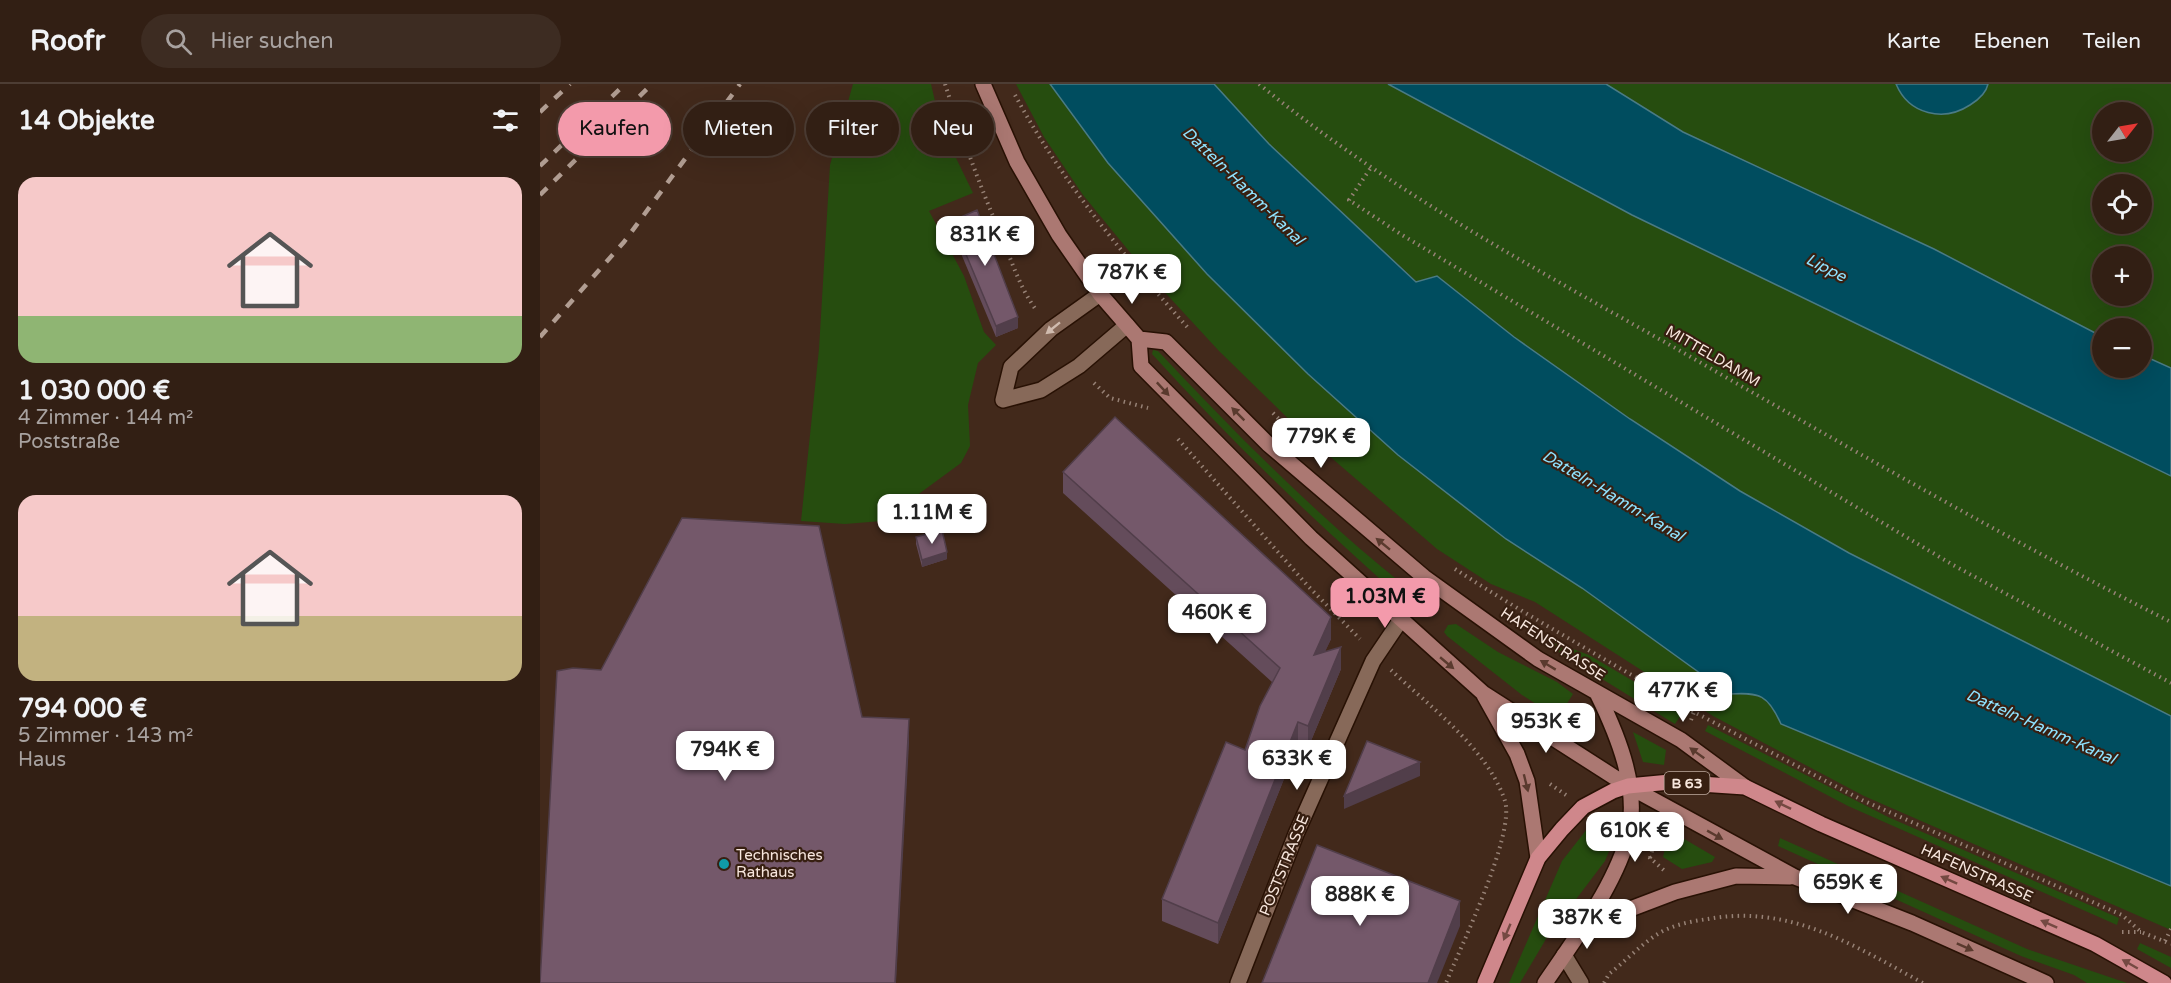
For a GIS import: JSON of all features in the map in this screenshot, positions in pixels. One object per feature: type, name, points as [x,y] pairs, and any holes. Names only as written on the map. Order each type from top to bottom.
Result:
[{"type":"main road","points":[[983,84],[1017,162],[1059,236],[1100,294],[1139,339],[1142,366],[1311,538],[1400,621],[1483,693],[1628,786],[1795,877],[1911,923],[2046,983]]},
{"type":"main road","name":"HAFENSTRASSE","points":[[1139,339],[1166,342],[1268,444],[1370,534],[1497,630],[1596,693],[1680,740],[1745,786],[1821,824],[2096,944],[2164,983]]},
{"type":"main road","points":[[1483,693],[1522,768],[1534,819],[1538,858]]},
{"type":"main road","points":[[1545,983],[1583,927],[1627,840],[1630,805],[1618,737],[1596,693]]},
{"type":"main road","name":"B 63","points":[[1485,983],[1538,858],[1583,807],[1628,786],[1670,782],[1745,786]]},
{"type":"main road","points":[[1583,927],[1675,892],[1736,876],[1795,877]]},
{"type":"street","points":[[1100,294],[1051,329],[1011,367],[1003,400],[1041,390],[1079,366],[1127,325]]},
{"type":"street","name":"POSTSTRASSE","points":[[1238,983],[1296,834],[1373,661],[1400,621]]},
{"type":"street","points":[[1564,955],[1581,983]]},
{"type":"path","points":[[1009,84],[1037,136],[1077,196],[1138,273],[1197,338]]},
{"type":"path","name":"MITTELDAMM","points":[[1259,84],[1370,169],[1537,270],[1812,427],[2171,622]]},
{"type":"path","points":[[1370,169],[1349,200],[1402,235],[1953,565],[2171,682]]},
{"type":"path","points":[[1264,405],[1298,437]]},
{"type":"path","points":[[1447,563],[1541,624],[1611,661],[1694,712],[1852,796],[2122,915],[2141,932],[2171,944]]},
{"type":"path","points":[[1596,693],[1611,661]]},
{"type":"path","points":[[1688,728],[1694,712]]},
{"type":"path","points":[[1548,783],[1565,747]]},
{"type":"path","points":[[1446,983],[1493,868],[1507,822],[1505,801],[1491,775]]},
{"type":"path","points":[[1603,983],[1609,974],[1662,932],[1687,922],[1737,913],[1797,922],[1841,938],[1923,983]]},
{"type":"path","points":[[2165,941],[2171,929]]},
{"type":"green space","points":[[853,84],[931,84],[935,102],[911,102],[911,156],[955,156],[973,193],[929,211],[964,276],[984,332],[996,345],[978,363],[968,405],[970,446],[961,463],[882,521],[845,524],[801,521],[819,349],[830,165],[833,156],[899,156],[899,102],[848,102]]},
{"type":"green space","points":[[1016,84],[1050,84],[1108,163],[1207,274],[1398,455],[1506,539],[1582,588],[1729,694],[1762,697],[1772,707],[1781,724],[2171,886],[2171,930],[1864,796],[1713,716],[1535,602],[1491,584],[1437,549],[1305,435],[1219,351],[1147,273],[1083,195],[1044,137]]},
{"type":"green space","points":[[1214,84],[1388,84],[1632,215],[2171,476],[2171,716],[1849,553],[1740,491],[1630,419],[1514,337],[1437,276],[1417,282],[1269,144]]},
{"type":"green space","points":[[1606,84],[2171,84],[2171,368],[2152,359],[2152,318],[2092,318],[2092,331],[1934,249],[1683,132]]},
{"type":"green space","points":[[1153,350],[1158,351],[1217,413],[1308,502],[1405,586],[1397,594],[1333,536],[1211,417],[1152,354]]},
{"type":"green space","points":[[1456,624],[1498,652],[1557,682],[1573,694],[1558,718],[1522,695],[1447,636],[1444,632],[1448,625]]},
{"type":"green space","points":[[1546,639],[1589,655],[1684,711],[1675,724],[1542,642]]},
{"type":"green space","points":[[1708,725],[1888,817],[2119,918],[2117,925],[1848,806],[1705,731]]},
{"type":"green space","points":[[1633,732],[1666,750],[1664,765],[1643,762]]},
{"type":"green space","points":[[1587,829],[1610,849],[1605,861],[1546,939],[1520,983],[1509,983],[1562,861]]},
{"type":"green space","points":[[1669,830],[1715,857],[1712,862],[1682,869],[1663,857]]},
{"type":"green space","points":[[1780,838],[2027,949],[2127,983],[2087,983],[2074,975],[2021,956],[1778,846]]},
{"type":"green space","points":[[2140,943],[2171,957],[2171,968],[2137,949]]},
{"type":"water","name":"Datteln-Hamm-Kanal","points":[[1050,84],[1214,84],[1269,144],[1416,282],[1437,276],[1514,337],[1630,419],[1740,491],[1849,553],[2171,716],[2171,886],[1781,724],[1772,707],[1762,697],[1729,694],[1582,588],[1506,539],[1398,455],[1308,374],[1207,274],[1108,163]]},
{"type":"water","name":"Lippe","points":[[1388,84],[1606,84],[1683,132],[1934,249],[2092,331],[2092,378],[2152,378],[2152,359],[2171,368],[2171,476],[1632,215]]},
{"type":"water","points":[[1896,84],[1988,84],[1984,94],[1970,105],[1960,110],[1939,114],[1918,109],[1909,103]]},
{"type":"building","points":[[977,210],[1018,317],[996,326],[952,221]]},
{"type":"building","points":[[1115,417],[1331,617],[1314,655],[1341,647],[1308,726],[1298,722],[1218,923],[1162,899],[1226,742],[1245,750],[1260,706],[1280,668],[1063,472]]},
{"type":"building","name":"Technisches Rathaus","points":[[682,518],[819,526],[862,717],[909,719],[895,983],[540,983],[557,671],[573,668],[601,670]]},
{"type":"building","points":[[942,530],[947,552],[922,560],[916,537]]},
{"type":"building","points":[[1367,741],[1420,762],[1344,796]]},
{"type":"building","points":[[1317,845],[1460,901],[1428,983],[1262,983]]},
{"type":"railway","points":[[540,112],[570,84]]},
{"type":"railway","points":[[540,166],[625,84]]},
{"type":"railway","points":[[540,195],[652,84]]},
{"type":"railway","points":[[540,337],[624,242],[740,84]]},
{"type":"place","name":"Technisches Rathaus","points":[[724,864]]}]
